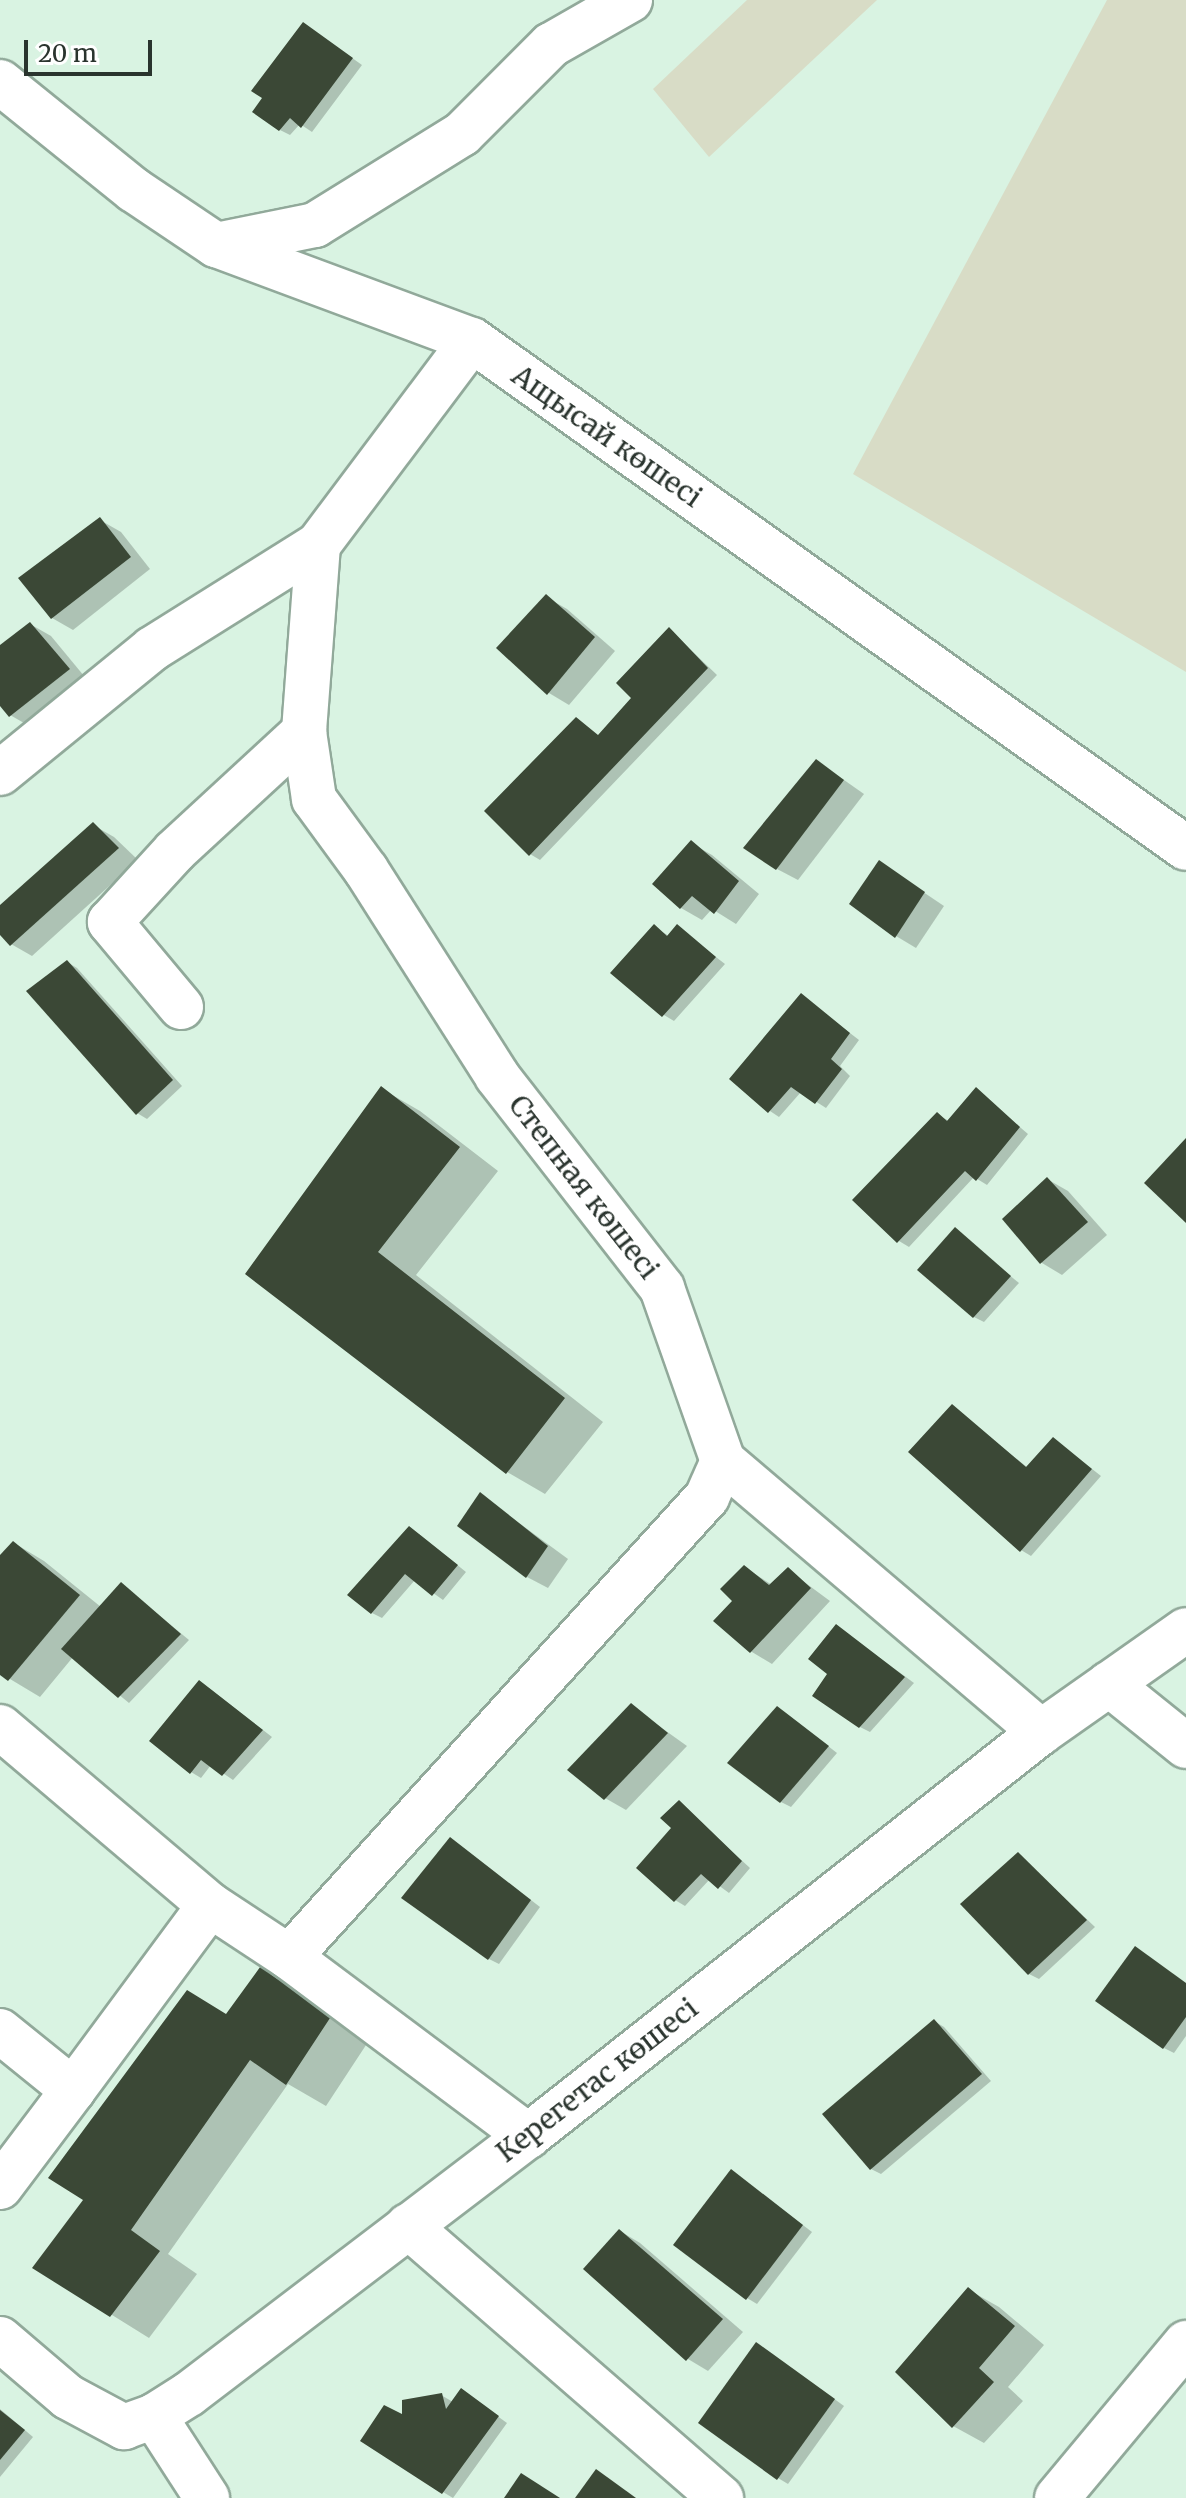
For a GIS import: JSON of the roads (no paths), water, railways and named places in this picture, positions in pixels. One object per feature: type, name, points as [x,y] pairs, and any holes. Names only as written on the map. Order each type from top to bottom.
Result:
[{"type":"street","points":[[216,245],[315,225],[462,134],[551,45],[630,0]]},
{"type":"street","name":"Ащысай көшесі","points":[[0,82],[134,190],[216,245],[472,340],[1186,848]]},
{"type":"street","points":[[0,773],[152,649],[318,545],[472,340]]},
{"type":"street","name":"Степная көшесі","points":[[318,545],[304,732],[314,799],[366,870],[497,1076],[662,1288],[723,1461]]},
{"type":"street","points":[[181,1007],[110,922],[175,851],[304,732]]},
{"type":"street","points":[[289,1957],[707,1497],[723,1461],[1041,1732]]},
{"type":"street","name":"Керегетас көшесі","points":[[0,2339],[68,2397],[124,2427],[154,2416],[189,2394],[528,2136],[1041,1732],[1186,1630]]},
{"type":"street","points":[[1109,1684],[1186,1746]]},
{"type":"street","points":[[0,1727],[210,1905],[289,1957],[528,2136]]},
{"type":"street","points":[[0,2187],[210,1905]]},
{"type":"street","points":[[0,2031],[73,2090]]},
{"type":"street","points":[[408,2226],[721,2498]]},
{"type":"street","points":[[1057,2498],[1186,2343]]},
{"type":"street","points":[[154,2416],[207,2498]]}]
